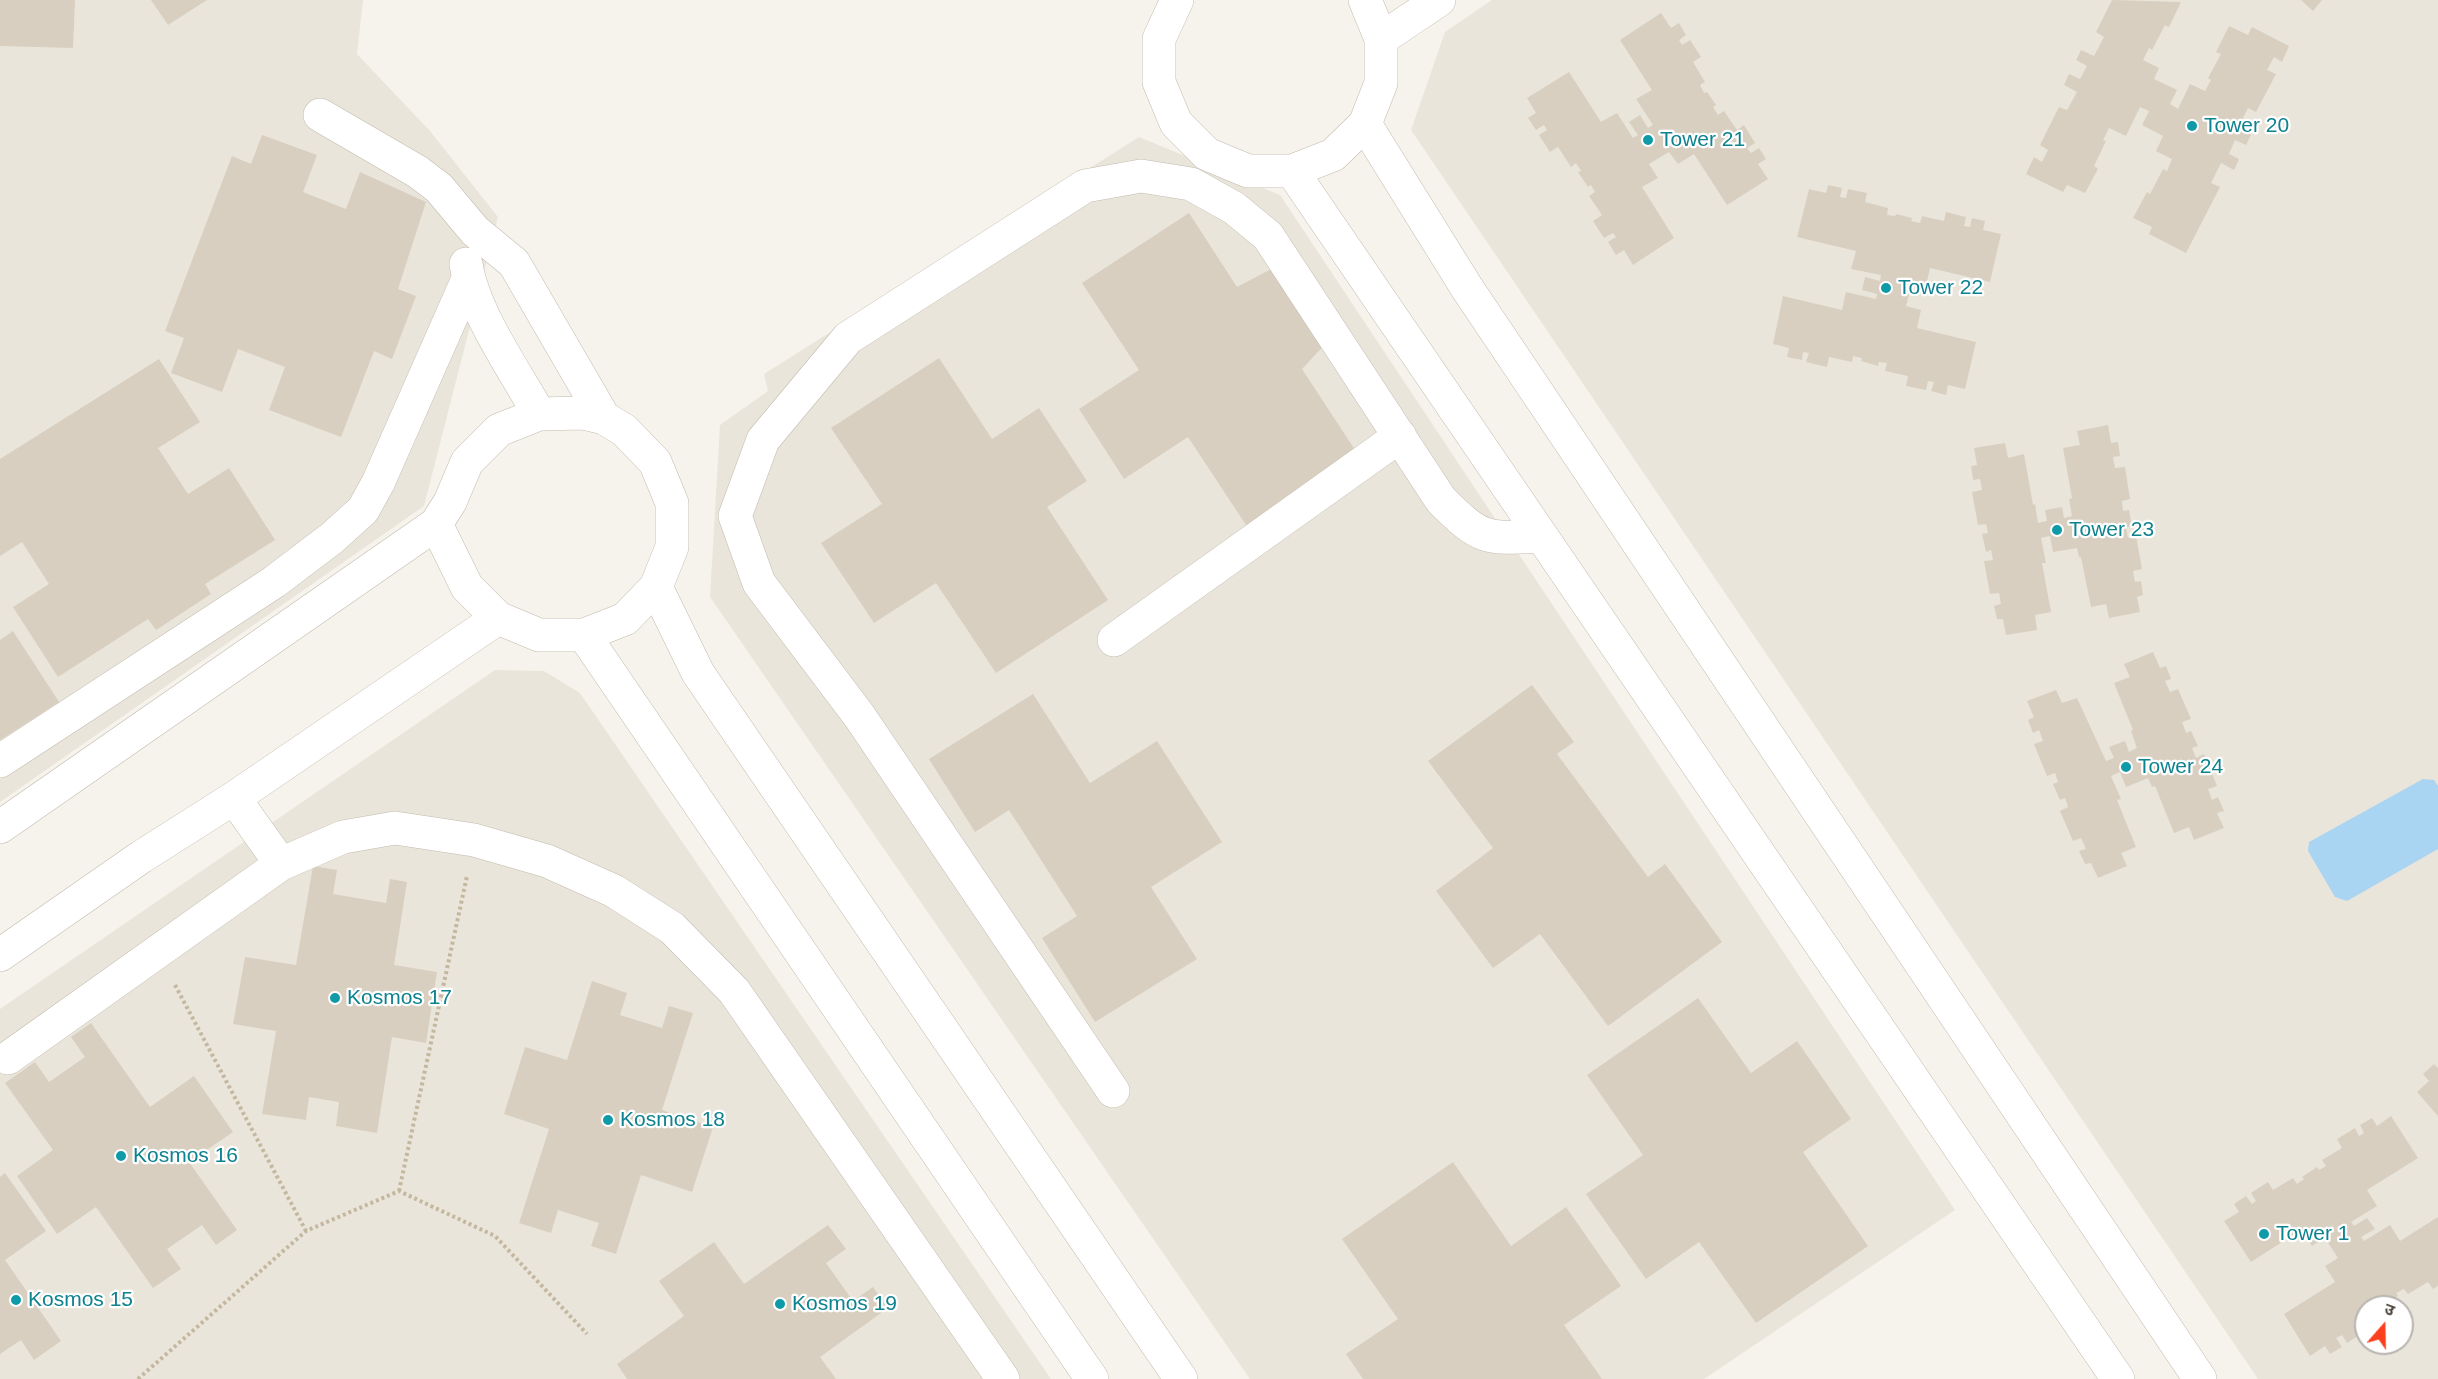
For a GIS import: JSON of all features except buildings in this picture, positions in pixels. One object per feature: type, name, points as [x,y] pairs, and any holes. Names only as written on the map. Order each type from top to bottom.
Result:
[{"type":"street","points":[[1177,0],[1159,39],[1159,82],[1176,123],[1207,154],[1248,171],[1292,171],[1333,155],[1365,124],[1381,83],[1381,39],[1365,0]]},
{"type":"street","points":[[1381,39],[1439,0]]},
{"type":"street","points":[[320,115],[418,172],[439,188],[475,231],[514,263],[604,418]]},
{"type":"street","points":[[1365,124],[1467,288],[2199,1379]]},
{"type":"street","points":[[1292,171],[2118,1379]]},
{"type":"street","points":[[1113,1091],[860,717],[759,583],[735,516],[763,440],[848,338],[1085,186],[1141,176],[1191,184],[1234,208],[1268,236],[1441,500],[1465,524],[1481,535],[1503,538],[1541,536]]},
{"type":"street","points":[[475,231],[465,261],[468,279],[487,322],[539,414]]},
{"type":"street","points":[[0,761],[274,582],[332,538],[363,510],[378,483],[468,279]]},
{"type":"street","points":[[0,827],[436,524],[450,502],[467,462],[498,430],[539,414],[583,413],[604,418],[624,430],[656,462],[672,503],[672,547],[656,587],[625,618],[584,635],[539,635],[498,618],[467,587],[436,524]]},
{"type":"street","points":[[1114,640],[1400,436]]},
{"type":"street","points":[[656,587],[698,673],[1181,1379]]},
{"type":"street","points":[[0,955],[141,857],[234,798],[498,618]]},
{"type":"street","points":[[584,635],[1092,1379]]},
{"type":"street","points":[[234,798],[281,864]]},
{"type":"street","points":[[8,1058],[281,864],[343,837],[395,828],[474,840],[547,861],[614,891],[672,928],[734,991],[1003,1379]]},
{"type":"path","points":[[399,1191],[474,840]]},
{"type":"path","points":[[157,952],[306,1231]]},
{"type":"path","points":[[138,1379],[306,1231],[399,1191],[495,1236],[587,1334]]},
{"type":"shaded area","points":[[0,0],[363,0],[357,54],[430,131],[498,217],[424,506],[0,802]]},
{"type":"shaded area","points":[[1492,0],[2438,0],[2438,1379],[2258,1379],[1411,130],[1445,32]]},
{"type":"shaded area","points":[[1139,137],[1280,195],[1955,1210],[1704,1379],[1250,1379],[710,597],[720,425],[768,391],[764,374]]},
{"type":"shaded area","points":[[495,670],[544,671],[580,693],[1051,1379],[0,1379],[0,1009]]},
{"type":"water","points":[[2423,779],[2434,780],[2438,786],[2438,849],[2347,901],[2335,897],[2308,851],[2309,842]]},
{"type":"place","name":"Tower 20","points":[[2192,126]]},
{"type":"place","name":"Tower 21","points":[[1648,140]]},
{"type":"place","name":"Tower 22","points":[[1886,288]]},
{"type":"place","name":"Tower 23","points":[[2057,530]]},
{"type":"place","name":"Tower 24","points":[[2126,767]]},
{"type":"place","name":"Kosmos 17","points":[[335,998]]},
{"type":"place","name":"Kosmos 18","points":[[608,1120]]},
{"type":"place","name":"Kosmos 16","points":[[121,1156]]},
{"type":"place","name":"Tower 1","points":[[2264,1234]]},
{"type":"place","name":"Kosmos 15","points":[[16,1300]]},
{"type":"place","name":"Kosmos 19","points":[[780,1304]]}]
